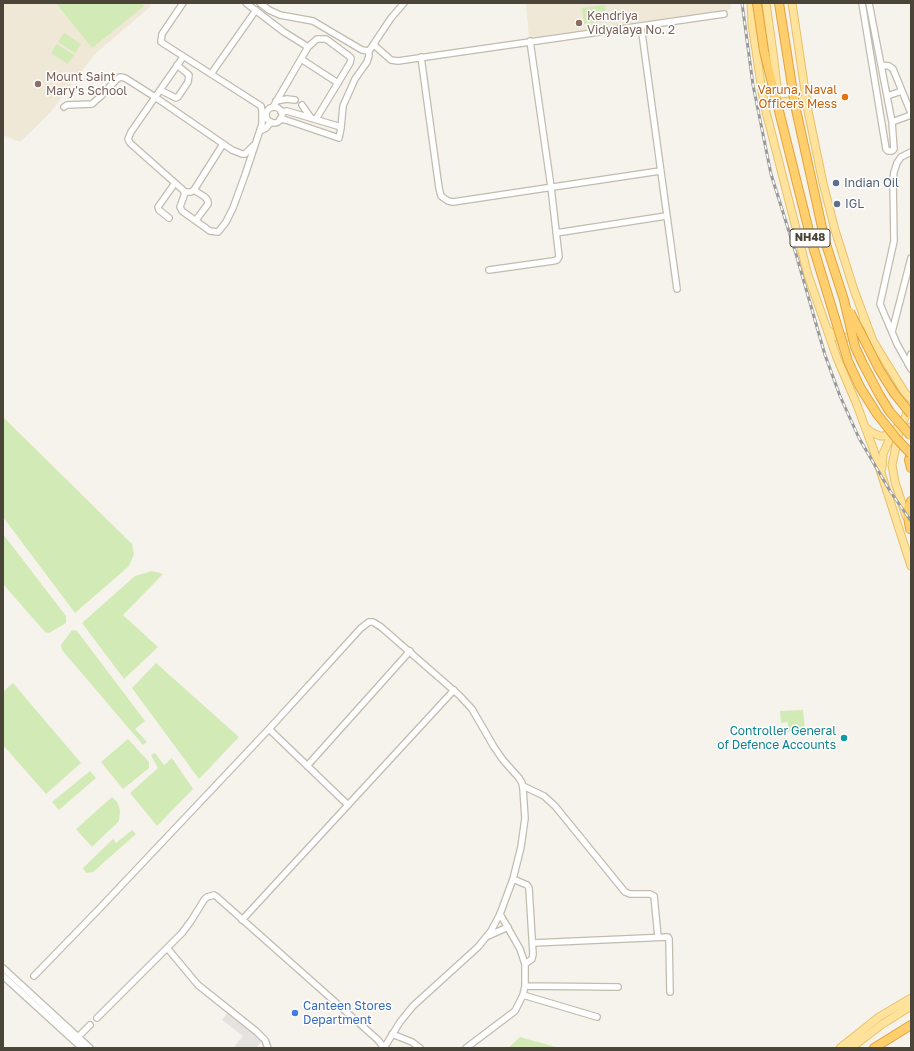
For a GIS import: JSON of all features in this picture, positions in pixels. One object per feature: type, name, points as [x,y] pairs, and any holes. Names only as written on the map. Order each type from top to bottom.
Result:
[{"type":"highway","name":"NH48","points":[[758,3],[764,51],[780,116],[812,243],[848,361],[860,387],[877,414],[896,438],[911,453]]},
{"type":"highway","name":"NH48","points":[[779,3],[795,105],[825,241],[844,300],[852,334],[863,364],[872,382],[890,412],[911,436]]},
{"type":"highway","points":[[844,300],[879,369],[894,393],[911,414]]},
{"type":"highway","points":[[911,453],[909,460],[911,468]]},
{"type":"highway","points":[[911,501],[907,511],[911,530]]},
{"type":"highway","points":[[874,1048],[911,1025]]},
{"type":"main road","points":[[751,3],[752,24],[764,104],[808,275],[826,327],[874,450],[911,566]]},
{"type":"main road","points":[[766,3],[780,116]]},
{"type":"main road","points":[[792,3],[808,111],[823,183],[835,230],[854,290],[873,341],[905,393],[911,399]]},
{"type":"main road","points":[[764,104],[807,99]]},
{"type":"main road","points":[[826,327],[836,337],[848,337],[859,328],[863,320],[863,314]]},
{"type":"main road","points":[[863,424],[867,430],[875,434],[884,436],[893,432],[902,424],[907,413],[908,405],[905,393]]},
{"type":"main road","points":[[884,482],[882,470],[883,454],[890,438],[899,432],[910,428]]},
{"type":"main road","points":[[899,432],[892,465],[911,530]]},
{"type":"main road","points":[[840,1048],[879,1017],[911,998]]},
{"type":"main road","points":[[851,1048],[881,1025],[911,1006]]},
{"type":"street","points":[[183,3],[162,34],[160,40],[183,57],[261,106],[267,109],[276,107],[281,112],[282,116],[280,119]]},
{"type":"street","points":[[246,3],[284,32],[308,47]]},
{"type":"street","points":[[260,3],[269,10],[280,15],[313,21],[362,50],[369,51]]},
{"type":"street","points":[[267,119],[276,122],[280,119],[286,120],[339,138],[343,106],[355,80],[367,62],[369,51],[391,18],[404,3]]},
{"type":"street","points":[[862,3],[886,149],[888,151],[892,151],[900,157]]},
{"type":"street","points":[[869,3],[892,122],[894,149],[892,151]]},
{"type":"street","points":[[211,74],[256,10]]},
{"type":"street","points":[[374,45],[394,61],[724,14]]},
{"type":"street","points":[[641,26],[677,290]]},
{"type":"street","points":[[260,131],[266,128],[267,109],[276,101],[308,47],[317,39],[326,39],[351,58],[350,63],[314,119]]},
{"type":"street","points":[[489,270],[557,260],[559,254],[530,41]]},
{"type":"street","points":[[870,51],[878,48]]},
{"type":"street","points":[[183,57],[131,132],[128,140],[184,192],[191,192],[194,190],[223,144]]},
{"type":"street","points":[[422,57],[439,188],[441,196],[444,199],[453,202],[660,171]]},
{"type":"street","points":[[301,59],[338,82]]},
{"type":"street","points":[[160,90],[176,98],[178,97],[188,82],[189,75],[177,65]]},
{"type":"street","points":[[881,65],[892,68],[911,114],[892,122]]},
{"type":"street","points":[[64,107],[67,105],[92,104],[120,77],[125,78],[223,144],[242,154],[245,154],[256,143]]},
{"type":"street","points":[[887,96],[902,91]]},
{"type":"street","points":[[276,101],[287,99],[294,100]]},
{"type":"street","points":[[302,105],[314,119]]},
{"type":"street","points":[[281,112],[287,111],[341,127]]},
{"type":"street","points":[[184,192],[180,209],[206,229],[218,232],[224,225],[233,208],[260,131],[267,119]]},
{"type":"street","points":[[910,366],[892,332],[880,304],[894,241],[893,180],[900,157],[911,152]]},
{"type":"street","points":[[169,218],[159,210],[158,207],[175,183]]},
{"type":"street","points":[[194,190],[205,197],[208,201],[208,204],[196,220]]},
{"type":"street","points":[[556,233],[666,216]]},
{"type":"street","points":[[892,332],[910,268],[911,258]]},
{"type":"street","points":[[910,366],[911,354]]},
{"type":"street","points":[[34,976],[269,729],[364,624],[369,622],[377,624],[454,690],[472,709],[494,747],[519,778],[523,786],[524,826],[521,847],[513,879],[500,914],[487,937],[469,956],[413,1006],[400,1022],[384,1048],[378,1040],[217,897],[211,896],[204,900],[187,927],[168,949],[97,1018]]},
{"type":"street","points":[[307,766],[410,651]]},
{"type":"street","points":[[242,920],[454,690]]},
{"type":"street","points":[[269,729],[348,805]]},
{"type":"street","points":[[523,786],[538,793],[552,803],[627,893],[650,894],[654,896],[658,937]]},
{"type":"street","points":[[513,879],[527,885],[529,888],[533,957],[525,964]]},
{"type":"street","points":[[466,1048],[514,1011],[523,995],[525,986],[525,964],[518,943],[500,914]]},
{"type":"street","points":[[487,937],[508,927]]},
{"type":"street","points":[[533,943],[667,936],[669,938],[670,992]]},
{"type":"street","points":[[168,949],[198,985],[257,1032],[265,1040],[268,1048]]},
{"type":"street","points":[[3,968],[90,1048]]},
{"type":"street","points":[[3,976],[82,1048]]},
{"type":"street","points":[[525,986],[618,987]]},
{"type":"street","points":[[523,995],[597,1017]]},
{"type":"street","points":[[78,1037],[90,1025]]},
{"type":"street","points":[[392,1034],[412,1042],[420,1048]]},
{"type":"shaded area","name":"Mount Saint Mary's School","points":[[3,3],[149,3],[151,6],[94,55],[50,113],[20,142],[3,135]]},
{"type":"shaded area","name":"Kendriya Vidyalaya No. 2","points":[[526,3],[730,3],[731,9],[529,38]]},
{"type":"shaded area","points":[[228,1012],[262,1041],[256,1048],[233,1048],[243,1036],[222,1020]]},
{"type":"green space","points":[[56,3],[141,3],[144,6],[92,48]]},
{"type":"green space","points":[[605,5],[606,21],[584,24],[582,8]]},
{"type":"green space","points":[[64,33],[81,44],[75,53],[58,42]]},
{"type":"green space","points":[[57,44],[74,55],[68,64],[51,53]]},
{"type":"green space","points":[[3,417],[132,544],[134,554],[129,566],[75,613],[3,517]]},
{"type":"green space","points":[[3,534],[66,616],[66,623],[49,633],[45,632],[3,584]]},
{"type":"green space","points":[[152,571],[163,574],[123,615],[158,647],[124,679],[82,623],[135,576]]},
{"type":"green space","points":[[72,630],[77,631],[145,721],[135,729],[147,742],[143,745],[62,650],[61,645]]},
{"type":"green space","points":[[156,663],[239,737],[199,779],[132,688]]},
{"type":"green space","points":[[13,683],[81,763],[46,794],[3,745],[3,692]]},
{"type":"green space","points":[[803,710],[805,731],[788,732],[788,722],[781,723],[780,711]]},
{"type":"green space","points":[[128,739],[149,762],[149,768],[123,789],[101,762]]},
{"type":"green space","points":[[155,753],[164,765],[172,758],[193,789],[157,826],[130,793],[158,768],[151,755]]},
{"type":"green space","points":[[90,771],[96,778],[59,810],[52,802]]},
{"type":"green space","points":[[112,797],[117,802],[120,810],[119,821],[92,847],[76,829]]},
{"type":"green space","points":[[132,830],[136,834],[93,872],[86,873],[83,868],[113,839],[116,843]]},
{"type":"green space","points":[[520,1037],[559,1048],[508,1048]]},
{"type":"railway","points":[[742,3],[753,85],[771,174],[825,355],[840,396],[859,438],[890,491],[911,521]]},
{"type":"place","name":"Kendriya Vidyalaya No. 2","points":[[579,23]]},
{"type":"place","name":"Mount Saint Mary's School","points":[[38,84]]},
{"type":"place","name":"Varuna, Naval Officers Mess","points":[[845,97]]},
{"type":"place","name":"Indian Oil","points":[[836,183]]},
{"type":"place","name":"IGL","points":[[837,204]]},
{"type":"place","name":"Controller General of Defence Accounts","points":[[844,738]]},
{"type":"place","name":"Canteen Stores Department","points":[[295,1013]]}]
